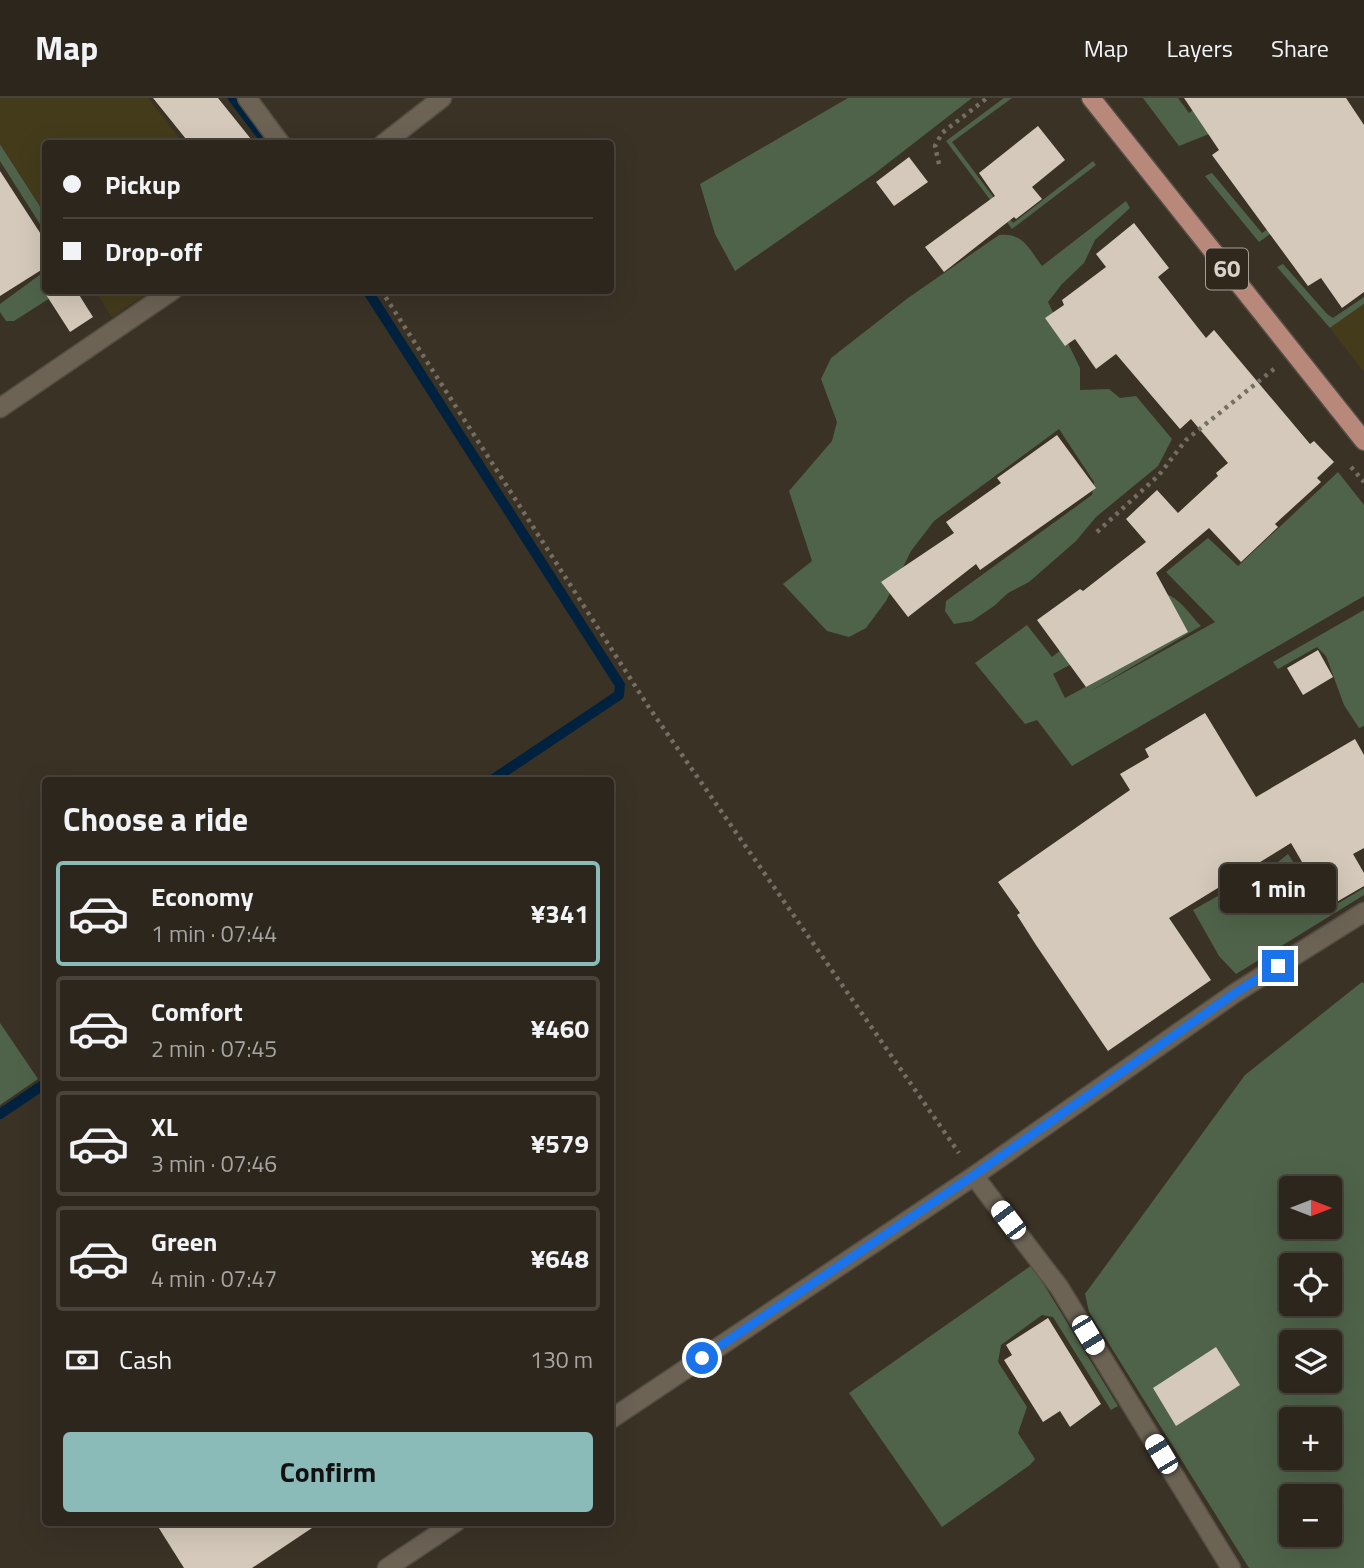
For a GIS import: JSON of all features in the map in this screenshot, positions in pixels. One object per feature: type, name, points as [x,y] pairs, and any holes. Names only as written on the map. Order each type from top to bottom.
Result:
[{"type":"main road","name":"60","points":[[1091,98],[1364,440]]},
{"type":"street","points":[[247,98],[278,140]]},
{"type":"street","points":[[388,140],[442,98]]},
{"type":"street","points":[[0,408],[167,294]]},
{"type":"street","points":[[614,1417],[974,1175],[1235,993],[1364,912]]},
{"type":"street","points":[[974,1175],[1059,1287],[1231,1568]]},
{"type":"street","points":[[387,1568],[450,1526]]},
{"type":"path","points":[[939,164],[935,146],[942,133],[987,98]]},
{"type":"path","points":[[384,294],[648,706],[974,1175]]},
{"type":"path","points":[[1097,532],[1159,475],[1186,440],[1294,353]]},
{"type":"green space","points":[[848,98],[972,98],[874,174],[735,271],[715,234],[700,184]]},
{"type":"green space","points":[[1004,98],[1012,98],[952,142],[1013,223],[1093,161],[1096,165],[1012,229],[946,141]]},
{"type":"green space","points":[[1143,98],[1178,98],[1189,113],[1210,98],[1209,134],[1179,146]]},
{"type":"green space","points":[[0,144],[42,209],[42,227],[0,161]]},
{"type":"green space","points":[[1212,173],[1262,233],[1343,178],[1343,183],[1259,242],[1205,176]]},
{"type":"green space","points":[[1126,201],[1130,208],[1095,240],[1084,263],[1048,302],[1080,368],[1080,390],[1109,389],[1120,398],[1136,396],[1172,439],[1158,466],[1096,517],[1076,541],[1029,582],[1008,593],[972,621],[954,624],[945,611],[946,601],[1092,495],[1094,482],[1059,429],[934,521],[911,551],[886,601],[866,628],[849,637],[827,631],[783,584],[812,561],[789,491],[832,441],[837,422],[821,379],[831,358],[908,298],[999,235],[1020,239],[1042,266]]},
{"type":"green space","points":[[1283,264],[1333,318],[1364,297],[1364,304],[1330,328],[1277,267]]},
{"type":"green space","points":[[42,273],[42,294],[56,294],[14,321],[6,321],[0,312],[0,304]]},
{"type":"green space","points":[[1338,472],[1364,505],[1364,596],[1072,766],[1037,720],[1025,724],[975,663],[1027,625],[1052,657],[1123,607],[1153,594],[1165,594],[1175,599],[1201,626],[1089,692],[1215,622],[1166,572],[1208,538],[1238,566]],"holes":[[[1174,608],[1187,632],[1065,698],[1053,674]]]},
{"type":"green space","points":[[1364,610],[1364,726],[1359,728],[1344,705],[1326,656],[1317,647],[1278,669],[1273,662]]},
{"type":"green space","points":[[1288,854],[1325,911],[1364,888],[1364,895],[1236,974],[1219,956],[1193,910]]},
{"type":"green space","points":[[1362,982],[1364,1568],[1249,1568],[1089,1312],[1085,1294],[1245,1075]]},
{"type":"green space","points":[[0,1023],[38,1079],[0,1105]]},
{"type":"green space","points":[[1032,1265],[1118,1406],[1111,1410],[1053,1317],[1042,1315],[1001,1345],[998,1362],[1027,1407],[1018,1433],[1035,1459],[942,1527],[849,1393]]},
{"type":"sand","points":[[0,98],[148,98],[181,140],[42,140],[42,209],[0,144]]},
{"type":"sand","points":[[97,294],[146,294],[112,317]]},
{"type":"sand","points":[[1364,304],[1364,372],[1330,328]]},
{"type":"building","points":[[153,98],[218,98],[252,140],[187,140]]},
{"type":"building","points":[[1184,98],[1346,98],[1364,125],[1364,292],[1342,308],[1321,278],[1308,286],[1212,155],[1219,150]]},
{"type":"building","points":[[1038,126],[1065,160],[1032,187],[1042,199],[1016,219],[1014,217],[944,272],[925,247],[995,196],[979,173]]},
{"type":"building","points":[[909,157],[928,182],[894,206],[876,182]]},
{"type":"building","points":[[0,171],[42,236],[42,270],[0,296]]},
{"type":"building","points":[[1134,223],[1169,268],[1158,277],[1206,338],[1214,330],[1310,444],[1314,441],[1334,462],[1317,478],[1321,482],[1275,524],[1278,527],[1241,562],[1209,528],[1156,573],[1188,632],[1086,687],[1037,620],[1080,589],[1083,591],[1146,542],[1126,519],[1157,490],[1178,513],[1218,476],[1216,473],[1228,463],[1191,419],[1180,429],[1116,354],[1096,369],[1075,339],[1065,346],[1045,318],[1064,305],[1062,300],[1106,267],[1096,254]]},
{"type":"building","points":[[46,294],[79,294],[93,317],[70,332]]},
{"type":"building","points":[[1057,435],[1096,488],[980,570],[976,564],[908,617],[881,582],[954,533],[946,522],[1001,483],[997,478]]},
{"type":"building","points":[[1318,650],[1333,677],[1303,695],[1287,668]]},
{"type":"building","points":[[1205,713],[1256,797],[1355,739],[1364,755],[1364,848],[1353,854],[1364,873],[1364,886],[1328,907],[1291,843],[1169,918],[1211,980],[1108,1051],[1036,945],[1017,915],[1020,913],[998,882],[1130,790],[1120,774],[1149,757],[1145,749]]},
{"type":"building","points":[[1048,1318],[1101,1404],[1070,1427],[1060,1411],[1043,1422],[1004,1360],[1012,1355],[1006,1345]]},
{"type":"building","points":[[1216,1347],[1240,1385],[1176,1426],[1153,1388]]},
{"type":"building","points":[[158,1526],[315,1526],[252,1568],[184,1568]]},
{"type":"waterway","points":[[233,98],[265,140]]},
{"type":"waterway","points":[[370,294],[620,685],[619,695],[496,777]]},
{"type":"waterway","points":[[0,1114],[42,1086]]},
{"type":"route","points":[[702,1358],[1278,966]]}]
